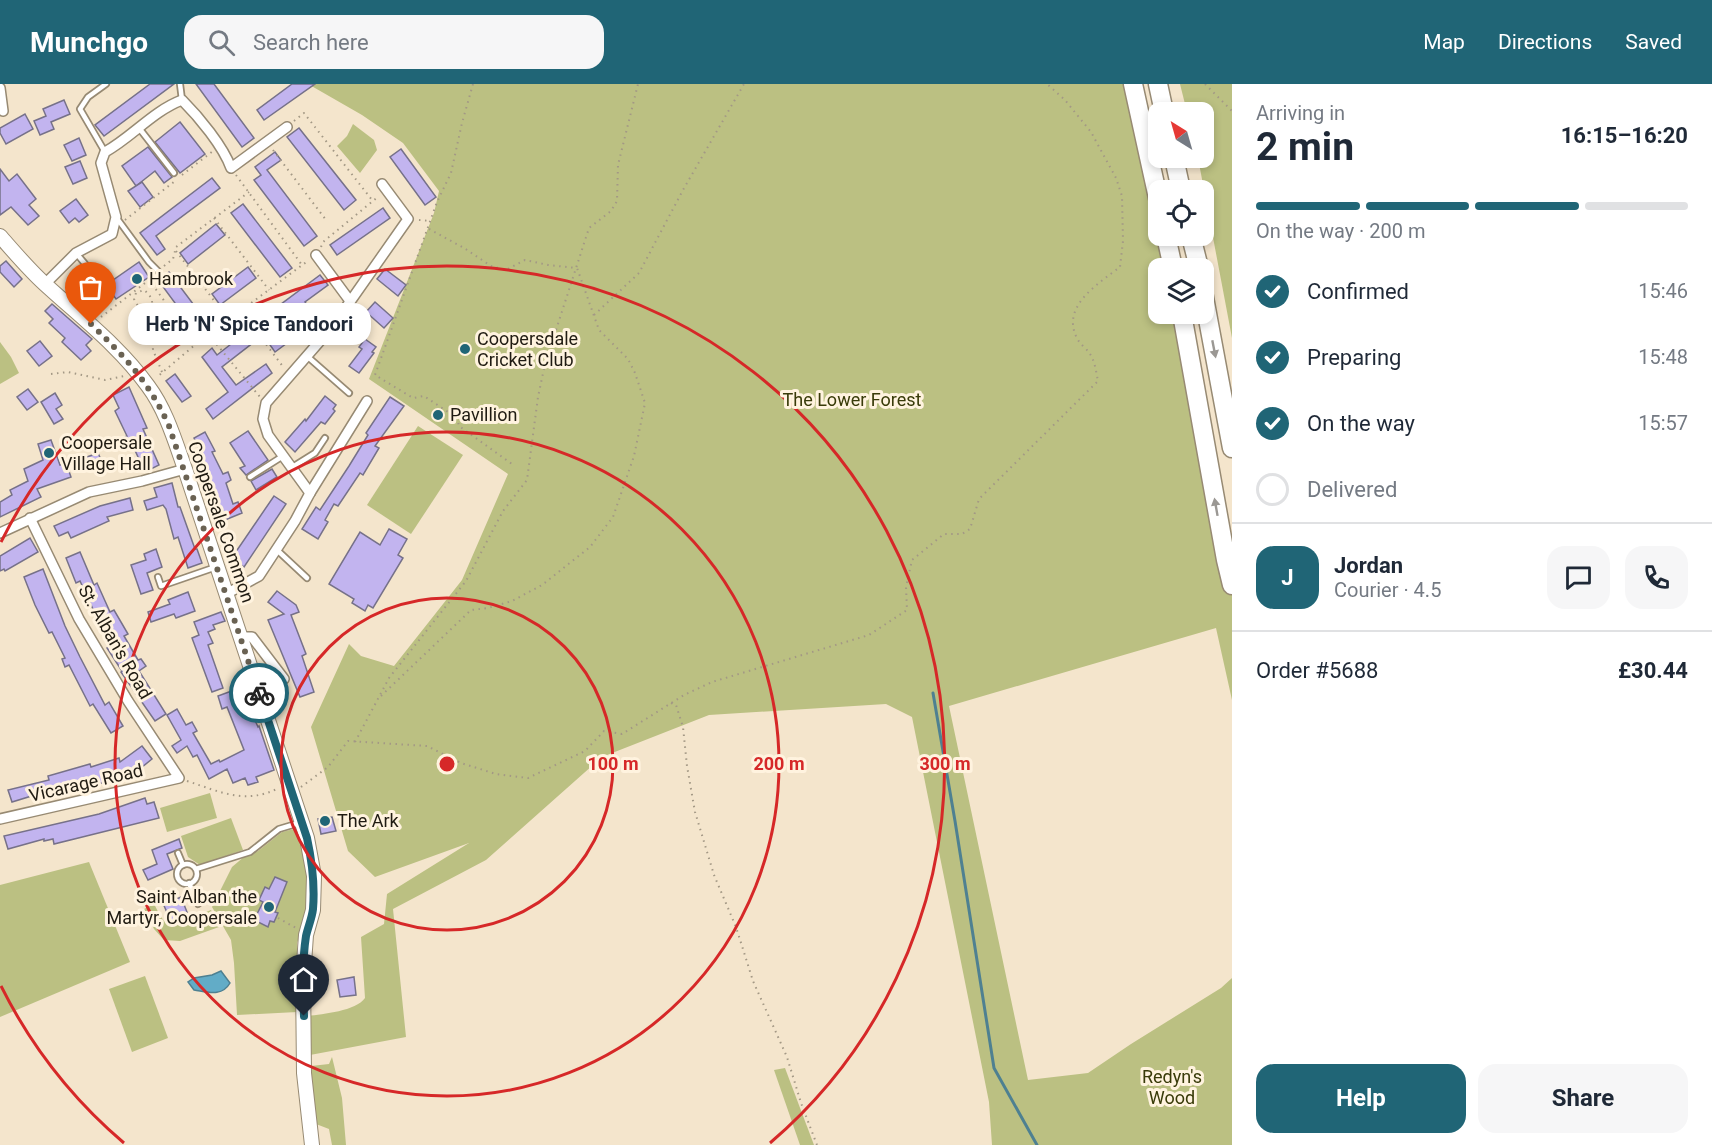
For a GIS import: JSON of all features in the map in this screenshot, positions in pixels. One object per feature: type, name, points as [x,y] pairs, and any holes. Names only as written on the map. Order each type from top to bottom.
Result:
[{"type":"highway","points":[[1133,84],[1154,180]]},
{"type":"highway","points":[[1158,84],[1162,102]]},
{"type":"highway","points":[[1184,324],[1232,585]]},
{"type":"highway","points":[[1209,324],[1232,448]]},
{"type":"street","points":[[0,88],[3,111]]},
{"type":"street","points":[[45,284],[76,253],[112,234],[118,220],[101,163],[105,152],[169,105],[182,100],[219,147],[231,168],[287,127]]},
{"type":"street","points":[[310,493],[268,435],[263,419],[266,403],[308,357],[408,219],[384,187]]},
{"type":"street","name":"Coopersale Common","points":[[0,236],[45,284],[91,324],[148,385],[169,426],[185,469],[307,838],[314,876],[313,910],[306,935],[303,978],[304,1073],[312,1145]]},
{"type":"street","points":[[316,255],[350,301]]},
{"type":"street","points":[[226,594],[259,576],[367,401]]},
{"type":"street","points":[[0,533],[89,492],[185,469]]},
{"type":"street","name":"St. Alban's Road","points":[[30,518],[79,618],[128,700],[179,778]]},
{"type":"street","points":[[240,637],[252,637],[284,679]]},
{"type":"street","name":"Vicarage Road","points":[[0,819],[179,778]]},
{"type":"lane","points":[[105,152],[80,109],[88,97],[106,84]]},
{"type":"lane","points":[[180,84],[182,100]]},
{"type":"lane","points":[[139,128],[174,173]]},
{"type":"lane","points":[[118,220],[158,271]]},
{"type":"lane","points":[[76,253],[96,277]]},
{"type":"lane","points":[[308,357],[349,393]]},
{"type":"lane","points":[[291,468],[309,459],[325,438]]},
{"type":"lane","points":[[250,477],[283,456]]},
{"type":"lane","points":[[277,550],[307,578]]},
{"type":"lane","points":[[158,577],[160,586],[218,567]]},
{"type":"lane","points":[[196,869],[250,852],[279,829],[301,822]]},
{"type":"lane","points":[[178,853],[183,865]]},
{"type":"lane","points":[[190,864],[196,869],[196,879],[189,883],[182,882],[177,875],[183,865],[190,864]]},
{"type":"lane","points":[[189,883],[198,904]]},
{"type":"path","points":[[473,84],[451,173],[437,202],[375,375],[413,398],[424,396],[457,418],[459,426],[512,464]]},
{"type":"path","points":[[355,742],[389,678],[466,581],[503,511],[526,480],[545,364],[589,228],[611,211],[617,201],[618,165],[638,84]]},
{"type":"path","points":[[594,315],[639,273],[683,190],[744,84]]},
{"type":"path","points":[[179,778],[237,797],[267,794],[288,784],[298,789],[328,767],[348,741],[427,746],[461,763],[496,774],[528,778],[585,751],[604,732],[622,734],[697,688],[869,635],[907,610],[906,587],[912,560],[944,534],[962,534],[970,529],[979,499],[1098,381],[1091,354],[1077,340],[1074,322],[1076,305],[1120,267],[1123,241],[1122,196],[1116,178],[1091,132],[1065,100],[1047,84]]},
{"type":"path","points":[[1205,84],[1232,111]]},
{"type":"path","points":[[287,127],[304,113],[373,201]]},
{"type":"path","points":[[267,142],[326,220]]},
{"type":"path","points":[[118,220],[219,147]]},
{"type":"path","points":[[231,168],[302,265]]},
{"type":"path","points":[[148,385],[196,345],[316,255],[323,243],[373,201],[384,187]]},
{"type":"path","points":[[91,324],[135,292],[173,259],[176,247],[249,192]]},
{"type":"path","points":[[214,218],[268,290]]},
{"type":"path","points":[[408,219],[431,221]]},
{"type":"path","points":[[428,229],[464,248],[491,266],[506,270],[525,260],[577,268]]},
{"type":"path","points":[[175,251],[229,320]]},
{"type":"path","points":[[378,698],[471,610],[512,601],[542,585],[590,547],[613,517],[634,456],[645,403],[628,359],[599,330],[577,268]]},
{"type":"path","points":[[149,280],[196,345]]},
{"type":"path","points":[[135,292],[144,290],[151,296],[152,307],[146,310]]},
{"type":"path","points":[[135,292],[134,300],[139,308],[146,310],[157,326]]},
{"type":"path","points":[[241,311],[290,375]]},
{"type":"path","points":[[157,326],[168,327],[196,345]]},
{"type":"path","points":[[157,326],[152,333],[153,350],[162,372]]},
{"type":"path","points":[[209,335],[250,387],[266,403]]},
{"type":"path","points":[[51,374],[68,372],[105,380],[120,378],[135,370]]},
{"type":"path","points":[[671,703],[676,705],[683,727],[695,812],[714,875],[736,927],[753,981],[788,1057],[801,1103],[817,1145]]},
{"type":"path","points":[[278,918],[306,935]]},
{"type":"green space","name":"The Lower Forest","points":[[308,84],[1131,84],[1150,180],[1148,180],[1148,246],[1161,246],[1166,258],[1148,258],[1148,324],[1180,324],[1232,564],[1232,700],[1216,628],[949,706],[1028,1080],[1088,1073],[1221,988],[1232,978],[1232,1145],[992,1145],[989,1102],[912,717],[886,704],[709,715],[602,757],[486,860],[393,909],[406,1037],[310,1055],[308,1016],[347,1009],[365,998],[361,937],[384,924],[387,894],[469,843],[375,877],[348,851],[311,727],[349,644],[361,656],[394,666],[462,580],[508,474],[369,379],[434,213],[439,191],[403,143],[362,115]]},
{"type":"green space","points":[[1180,84],[1232,84],[1232,338],[1214,243],[1214,180],[1202,180],[1200,168],[1214,168],[1214,102],[1184,102]]},
{"type":"green space","points":[[353,124],[374,140],[377,150],[360,173],[337,146],[347,136]]},
{"type":"green space","points":[[0,342],[19,373],[0,384]]},
{"type":"green space","points":[[418,426],[463,455],[411,534],[367,505]]},
{"type":"green space","points":[[210,793],[217,818],[167,832],[160,808]]},
{"type":"green space","points":[[231,818],[243,850],[200,865],[188,857],[181,836]]},
{"type":"green space","points":[[298,828],[310,877],[309,910],[297,943],[297,1012],[237,1015],[231,940],[212,907],[232,867],[245,856],[258,851],[282,832]]},
{"type":"green space","points":[[89,862],[130,962],[0,1017],[0,885]]},
{"type":"green space","points":[[154,904],[163,920],[172,926],[211,910],[219,927],[180,941],[164,940],[154,929],[144,909]]},
{"type":"green space","points":[[145,976],[168,1038],[132,1052],[109,989]]},
{"type":"green space","points":[[332,1057],[342,1098],[346,1145],[332,1145],[329,1129],[316,1124],[311,1066],[329,1064]]},
{"type":"green space","points":[[785,1068],[814,1145],[800,1145],[774,1070]]},
{"type":"water","points":[[221,971],[230,983],[219,992],[194,990],[188,982],[194,978]]},
{"type":"building","points":[[150,84],[174,84],[104,136],[95,125]]},
{"type":"building","points":[[196,84],[214,84],[254,138],[242,147]]},
{"type":"building","points":[[292,84],[315,84],[264,120],[257,110]]},
{"type":"building","points":[[64,100],[70,114],[51,122],[54,129],[40,135],[34,121],[46,116],[43,109]]},
{"type":"building","points":[[25,114],[33,129],[6,144],[0,128]]},
{"type":"building","points":[[180,122],[205,154],[180,173],[155,142]]},
{"type":"building","points":[[299,128],[356,200],[344,210],[287,137]]},
{"type":"building","points":[[79,138],[86,155],[72,161],[64,145]]},
{"type":"building","points":[[148,147],[172,177],[164,183],[155,171],[136,186],[122,166]]},
{"type":"building","points":[[401,149],[436,197],[425,205],[390,157]]},
{"type":"building","points":[[275,152],[281,160],[267,170],[317,236],[304,246],[254,180],[261,175],[255,167]]},
{"type":"building","points":[[80,161],[87,178],[73,184],[65,167]]},
{"type":"building","points":[[0,169],[9,181],[17,174],[36,199],[29,205],[39,216],[28,225],[11,207],[0,215]]},
{"type":"building","points":[[212,178],[220,188],[156,236],[165,249],[157,255],[140,233]]},
{"type":"building","points":[[142,182],[153,197],[140,207],[128,191]]},
{"type":"building","points":[[76,199],[88,215],[79,222],[75,218],[69,223],[60,211]]},
{"type":"building","points":[[243,204],[292,268],[280,277],[231,213]]},
{"type":"building","points":[[383,208],[390,218],[337,255],[330,245]]},
{"type":"building","points":[[216,224],[225,235],[188,264],[180,253]]},
{"type":"building","points":[[6,261],[22,279],[14,287],[0,272],[0,266]]},
{"type":"building","points":[[139,262],[149,277],[116,299],[106,285]]},
{"type":"building","points":[[248,267],[256,278],[220,305],[212,294]]},
{"type":"building","points":[[385,269],[406,285],[398,296],[377,279]]},
{"type":"building","points":[[169,272],[212,329],[200,337],[158,280]]},
{"type":"building","points":[[320,275],[328,285],[305,302],[318,320],[275,352],[263,335],[222,367],[236,385],[266,364],[272,373],[213,419],[206,409],[228,392],[202,357],[212,348],[217,355]]},
{"type":"building","points":[[375,302],[393,318],[384,328],[366,312]]},
{"type":"building","points":[[52,304],[92,339],[86,345],[91,351],[81,360],[62,342],[65,338],[49,323],[53,319],[45,311]]},
{"type":"building","points":[[365,339],[376,347],[359,373],[349,366],[362,349],[359,347]]},
{"type":"building","points":[[40,341],[52,356],[39,366],[27,351]]},
{"type":"building","points":[[175,374],[191,396],[182,402],[166,381]]},
{"type":"building","points":[[129,387],[147,428],[143,429],[159,465],[145,472],[132,444],[116,450],[113,442],[127,436],[115,411],[119,408],[113,395]]},
{"type":"building","points":[[28,389],[38,402],[27,410],[17,397]]},
{"type":"building","points":[[55,393],[62,405],[56,409],[63,419],[54,424],[41,402]]},
{"type":"building","points":[[325,396],[336,405],[333,409],[335,411],[325,424],[321,422],[295,452],[285,442],[305,419],[306,421]]},
{"type":"building","points":[[390,397],[404,406],[375,446],[379,448],[363,475],[360,473],[338,506],[334,504],[325,520],[328,522],[318,539],[302,529],[316,507],[320,510]]},
{"type":"building","points":[[248,431],[268,460],[246,475],[240,468],[245,466],[230,443]]},
{"type":"building","points":[[205,432],[223,474],[228,472],[231,480],[226,483],[233,504],[238,502],[242,513],[225,520],[197,458],[202,455],[194,438]]},
{"type":"building","points":[[51,440],[60,465],[66,463],[71,477],[37,489],[41,497],[0,517],[0,502],[12,495],[10,490],[28,481],[24,469],[43,460],[38,444]]},
{"type":"building","points":[[98,453],[103,464],[88,470],[84,458]]},
{"type":"building","points":[[272,469],[277,477],[256,490],[251,481]]},
{"type":"building","points":[[172,483],[178,507],[180,507],[202,563],[188,568],[178,537],[174,539],[166,509],[163,505],[147,510],[144,501],[157,497],[154,488]]},
{"type":"building","points":[[274,496],[286,504],[244,567],[231,559]]},
{"type":"building","points":[[130,498],[133,510],[107,517],[109,521],[71,538],[68,532],[59,536],[54,526],[100,506]]},
{"type":"building","points":[[389,529],[407,539],[398,555],[403,558],[373,608],[368,605],[365,611],[352,603],[354,599],[329,584],[360,532],[380,545]]},
{"type":"building","points":[[30,538],[38,552],[5,571],[4,569],[0,571],[0,556]]},
{"type":"building","points":[[156,549],[162,567],[147,573],[153,590],[141,594],[131,565],[146,560],[144,554]]},
{"type":"building","points":[[80,552],[94,585],[97,583],[110,612],[114,610],[128,634],[124,636],[138,660],[141,659],[146,666],[139,671],[166,714],[155,721],[107,648],[110,646],[80,581],[76,583],[66,558]]},
{"type":"building","points":[[43,569],[65,626],[80,657],[105,705],[109,702],[123,726],[111,733],[93,704],[90,706],[69,665],[65,667],[62,659],[65,658],[35,605],[24,577]]},
{"type":"building","points":[[277,591],[296,605],[299,612],[291,615],[306,654],[302,656],[314,692],[300,697],[268,620],[284,614],[268,602]]},
{"type":"building","points":[[188,592],[195,611],[176,618],[174,614],[151,622],[148,612],[170,604],[168,600]]},
{"type":"building","points":[[221,612],[225,621],[213,625],[215,629],[208,632],[213,643],[208,645],[223,688],[212,692],[192,638],[199,635],[194,622]]},
{"type":"building","points":[[237,689],[238,694],[249,690],[254,707],[250,709],[259,726],[274,770],[256,777],[258,782],[248,785],[245,778],[233,783],[227,769],[209,779],[197,755],[193,757],[187,746],[177,753],[172,746],[181,740],[167,715],[177,709],[186,725],[192,722],[197,731],[193,733],[211,764],[219,760],[220,762],[244,750],[227,707],[222,709],[218,696]]},
{"type":"building","points":[[142,746],[152,759],[131,776],[129,773],[99,784],[98,781],[66,791],[36,797],[35,795],[12,802],[8,790],[49,780],[48,776],[90,764],[91,767],[119,758],[120,762]]},
{"type":"building","points":[[145,798],[147,804],[154,802],[159,818],[54,844],[53,839],[44,841],[44,839],[8,849],[4,836],[99,814]]},
{"type":"building","points":[[332,817],[336,831],[321,834],[318,819]]},
{"type":"building","points":[[179,839],[182,848],[167,854],[173,869],[148,880],[143,870],[157,864],[152,850]]},
{"type":"building","name":"Saint Alban the Martyr, Coopersale","points":[[275,877],[287,882],[275,912],[278,913],[274,922],[270,921],[268,927],[254,920],[263,902],[259,900],[265,887],[269,889]]},
{"type":"building","points":[[181,897],[189,917],[172,924],[162,901],[171,898],[172,901]]},
{"type":"building","points":[[354,977],[356,995],[340,997],[337,980]]},
{"type":"waterway","points":[[933,693],[994,1068],[1037,1145]]},
{"type":"way so far","points":[[91,324],[129,362],[148,385],[169,426],[259,693]]},
{"type":"place","name":"Hambrook","points":[[137,279]]},
{"type":"place","name":"Herb 'N' Spice Tandoori","points":[[91,324]]},
{"type":"place","name":"Coopersdale Cricket Club","points":[[465,349]]},
{"type":"place","name":"Pavillion","points":[[438,415]]},
{"type":"place","name":"Coopersale Village Hall","points":[[49,453]]},
{"type":"place","name":"The Ark","points":[[325,821]]},
{"type":"place","name":"Saint Alban the Martyr, Coopersale","points":[[269,907]]},
{"type":"route","points":[[259,693],[287,784],[307,838],[314,876],[313,910],[306,935],[303,978],[304,1016]]},
{"type":"park label","name":"Redyn's Wood","points":[[1172,1087]]}]
